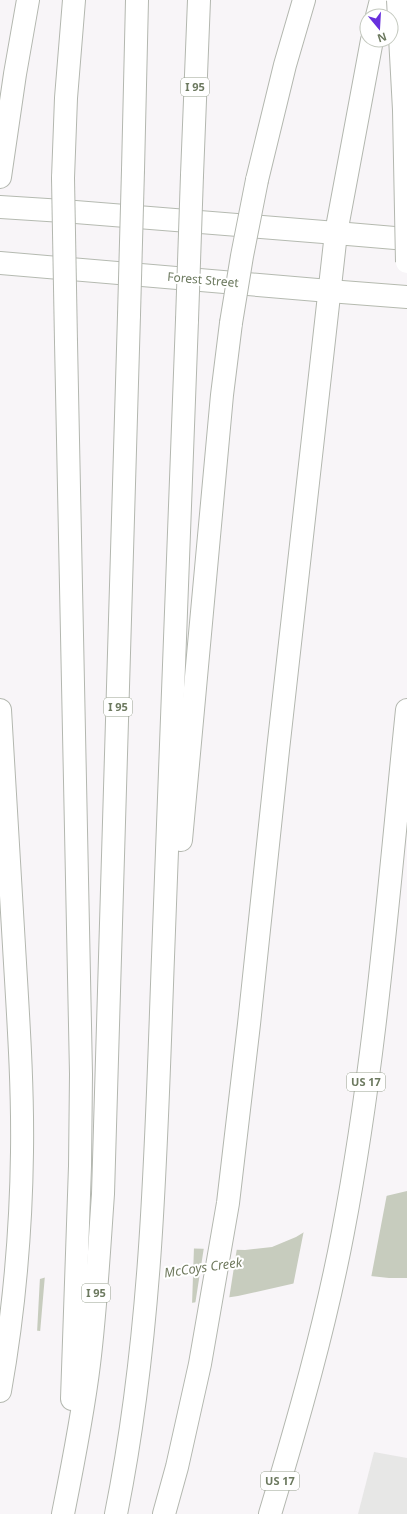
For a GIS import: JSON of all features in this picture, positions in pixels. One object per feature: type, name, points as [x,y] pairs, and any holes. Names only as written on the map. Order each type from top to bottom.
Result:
[{"type":"main road","points":[[1,168],[28,0]]},
{"type":"main road","points":[[69,1486],[81,1103],[74,680],[63,178],[66,98],[74,0]]},
{"type":"main road","name":"I 95","points":[[64,1514],[83,1407],[94,1322],[103,1194],[138,0]]},
{"type":"main road","name":"I 95","points":[[116,1514],[138,1380],[147,1298],[153,1213],[199,0]]},
{"type":"main road","points":[[158,1090],[230,323],[257,180],[283,72],[304,0]]},
{"type":"main road","points":[[398,0],[404,103],[407,262]]},
{"type":"main road","points":[[164,1514],[177,1467],[200,1364],[229,1195],[336,233],[371,48]]},
{"type":"main road","points":[[0,207],[83,212],[407,239]]},
{"type":"main road","name":"Forest Street","points":[[0,263],[407,297]]},
{"type":"main road","points":[[0,710],[19,1032],[22,1113],[18,1250],[12,1314],[0,1391]]},
{"type":"main road","name":"US 17","points":[[270,1514],[316,1352],[335,1270],[357,1146],[374,1022],[407,710]]},
{"type":"shaded area","points":[[374,1452],[407,1458],[407,1514],[358,1514]]},
{"type":"water","name":"McCoys Creek","points":[[407,1191],[407,1278],[389,1278],[352,1274],[309,1280],[238,1296],[184,1304],[57,1333],[23,1329],[3,1290],[50,1276],[177,1248],[245,1250],[272,1247],[296,1237],[329,1217],[365,1201]]},
{"type":"pier","points":[[407,673],[407,913],[391,911],[384,898],[405,674]]},
{"type":"pier","points":[[387,1194],[371,1278],[352,1276],[309,1282],[293,1286],[304,1230],[365,1199]]},
{"type":"pier","points":[[177,1246],[194,1247],[192,1305],[154,1312],[85,1331],[57,1335],[40,1333],[45,1275],[85,1261],[128,1250]]},
{"type":"pier","points":[[204,1247],[237,1248],[229,1299],[195,1305]]},
{"type":"pier","points":[[40,1277],[37,1333],[23,1331],[0,1335],[0,1288]]}]
